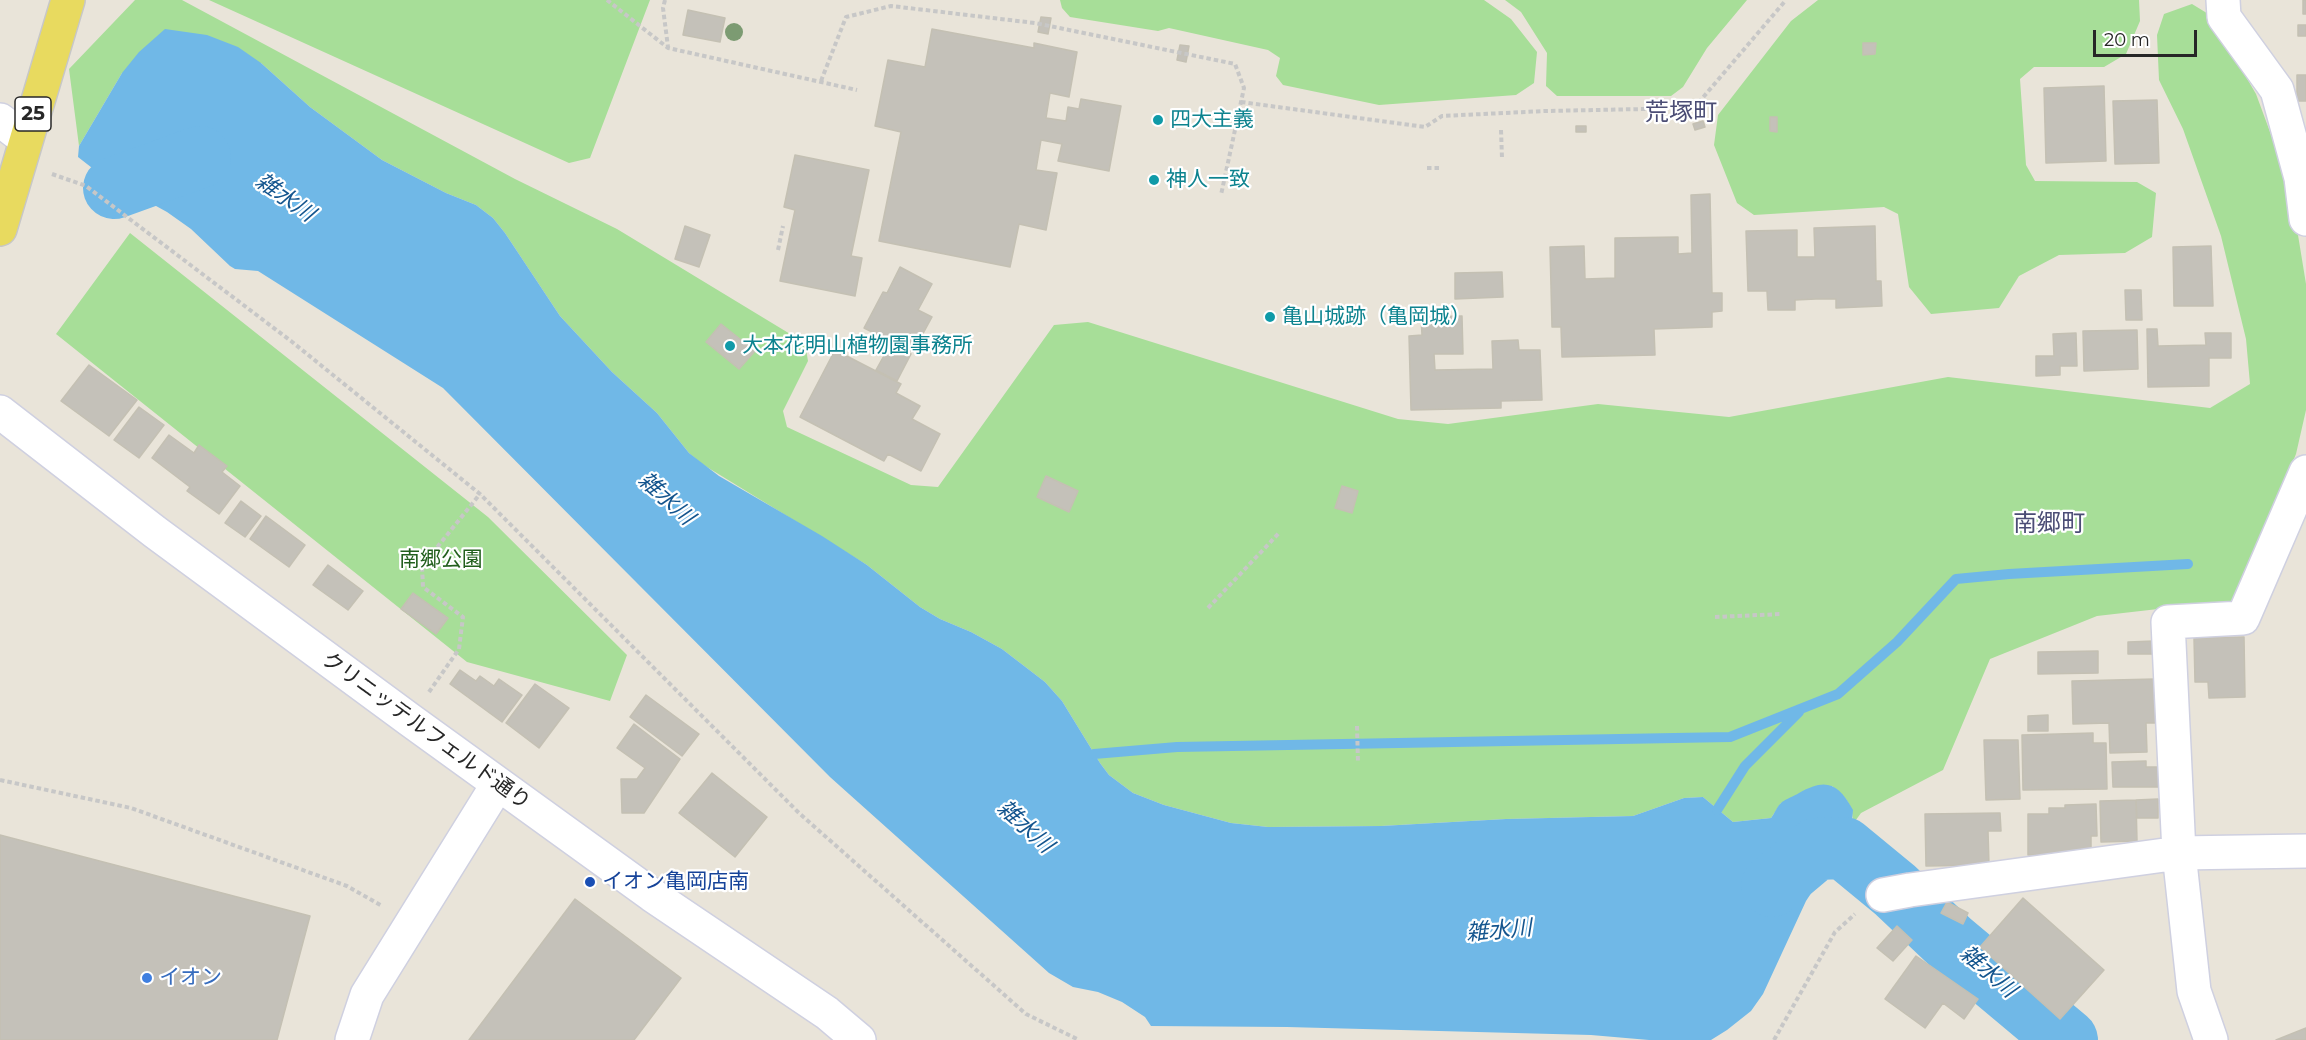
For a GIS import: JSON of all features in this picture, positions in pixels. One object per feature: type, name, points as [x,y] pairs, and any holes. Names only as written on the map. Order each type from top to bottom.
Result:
[{"type":"main road","name":"25","points":[[0,229],[68,0]]},
{"type":"street","points":[[2223,0],[2224,17],[2277,90],[2301,178],[2306,219]]},
{"type":"street","points":[[0,120],[22,150]]},
{"type":"street","name":"クリニッテルフェルド通り","points":[[0,412],[156,532],[410,720],[652,896],[826,1013],[859,1040]]},
{"type":"street","points":[[2211,1040],[2194,991],[2179,853],[2168,621],[2243,618],[2306,472]]},
{"type":"street","points":[[352,1040],[367,995],[498,784]]},
{"type":"street","points":[[1883,895],[2179,853],[2306,851]]},
{"type":"path","points":[[607,0],[668,48],[857,90]]},
{"type":"path","points":[[665,0],[663,8],[668,48]]},
{"type":"path","points":[[1241,102],[1425,127],[1442,116],[1694,108],[1786,0]]},
{"type":"path","points":[[821,81],[846,17],[891,6],[1035,23],[1236,64],[1244,88],[1221,195]]},
{"type":"path","points":[[1501,130],[1502,158]]},
{"type":"path","points":[[22,150],[86,186],[291,341],[480,494],[798,813],[1026,1014],[1079,1040]]},
{"type":"path","points":[[1427,168],[1441,168]]},
{"type":"path","points":[[778,250],[783,226]]},
{"type":"path","points":[[410,720],[459,649],[463,617],[423,587],[422,566],[480,494]]},
{"type":"path","points":[[1208,609],[1280,532]]},
{"type":"path","points":[[1715,617],[1782,614]]},
{"type":"path","points":[[1357,726],[1358,763]]},
{"type":"path","points":[[0,780],[131,808],[347,886],[412,923]]},
{"type":"path","points":[[1774,1040],[1834,932],[1862,908],[1883,895]]},
{"type":"green space","points":[[135,0],[182,0],[515,179],[617,229],[805,343],[808,361],[783,411],[787,427],[911,485],[938,487],[1054,325],[1088,322],[1398,419],[1448,424],[1598,404],[1729,417],[1948,377],[2210,408],[2250,384],[2246,339],[2221,236],[2183,129],[2159,80],[2157,35],[2164,14],[2192,4],[2210,15],[2256,94],[2290,186],[2306,284],[2306,410],[2296,454],[2233,606],[2158,609],[2097,616],[1990,659],[1943,770],[1861,813],[1853,824],[1848,802],[1832,786],[1781,803],[1771,818],[1733,822],[1703,797],[1684,798],[1633,816],[1506,819],[1381,826],[1268,827],[1231,823],[1164,805],[1133,793],[1109,775],[1062,701],[1045,682],[1002,649],[920,607],[867,565],[702,464],[689,453],[657,413],[612,372],[560,316],[493,218],[476,205],[446,193],[382,160],[310,107],[261,63],[122,73],[79,146],[69,69]]},
{"type":"green space","points":[[209,0],[650,0],[590,158],[569,163]]},
{"type":"green space","points":[[1060,0],[1484,0],[1511,19],[1537,52],[1534,83],[1516,95],[1379,105],[1283,85],[1276,76],[1280,58],[1268,50],[1169,28],[1158,31],[1070,17],[1062,8]]},
{"type":"green space","points":[[1505,0],[1747,0],[1707,48],[1683,87],[1671,96],[1557,96],[1546,86],[1547,53],[1521,12]]},
{"type":"green space","points":[[1818,0],[2139,0],[2140,21],[2126,54],[2104,67],[2034,67],[2020,79],[2026,165],[2035,181],[2137,182],[2156,193],[2152,237],[2125,253],[2059,255],[2019,276],[1999,308],[1931,314],[1909,287],[1898,214],[1884,207],[1754,215],[1737,203],[1714,145],[1718,115],[1791,21]]},
{"type":"green space","name":"南郷公園","points":[[130,233],[488,517],[627,655],[610,701],[467,662],[56,334]]},
{"type":"water","points":[[165,29],[207,35],[238,47],[261,63],[310,107],[382,160],[446,193],[476,205],[493,218],[560,316],[612,372],[657,413],[689,453],[719,476],[867,565],[920,607],[1002,649],[1045,682],[1062,701],[1109,775],[1133,793],[1164,805],[1231,823],[1268,827],[1381,826],[1506,819],[1633,816],[1684,798],[1703,797],[1733,822],[1771,818],[1784,801],[1808,788],[1824,784],[1842,793],[1853,810],[1850,842],[1837,854],[1806,901],[1763,994],[1751,1011],[1711,1040],[1649,1040],[1591,1035],[1287,1027],[1151,1026],[1145,1017],[1122,1002],[1098,992],[1073,987],[1049,973],[830,777],[443,388],[258,271],[235,269],[230,266],[191,229],[167,212],[105,178],[78,157],[79,146],[122,73],[139,52]]},
{"type":"building","points":[[2303,0],[2306,0],[2306,14],[2303,14]]},
{"type":"building","points":[[688,10],[725,18],[720,42],[683,35]]},
{"type":"building","points":[[1041,17],[1051,18],[1048,34],[1038,32]]},
{"type":"building","points":[[2298,25],[2306,25],[2306,36],[2298,36]]},
{"type":"building","points":[[932,29],[1034,48],[1034,43],[1077,52],[1069,97],[1050,93],[1046,118],[1066,121],[1068,107],[1079,109],[1081,99],[1121,106],[1109,171],[1058,161],[1062,144],[1041,140],[1036,170],[1057,173],[1046,230],[1019,224],[1010,267],[879,241],[901,132],[875,126],[888,60],[925,67]]},
{"type":"building","points":[[1863,43],[1876,43],[1875,54],[1863,55]]},
{"type":"building","points":[[1180,45],[1189,46],[1186,62],[1177,60]]},
{"type":"building","points":[[2297,75],[2306,75],[2306,101],[2297,101]]},
{"type":"building","points":[[2104,86],[2106,161],[2046,163],[2044,88]]},
{"type":"building","points":[[2157,100],[2159,163],[2115,164],[2113,101]]},
{"type":"building","points":[[1770,117],[1777,117],[1777,132],[1770,131]]},
{"type":"building","points":[[1703,121],[1705,127],[1695,130],[1693,124]]},
{"type":"building","points":[[1576,126],[1586,126],[1586,132],[1576,132]]},
{"type":"building","points":[[795,155],[869,170],[851,256],[862,258],[855,296],[780,281],[795,210],[784,207]]},
{"type":"building","points":[[1710,194],[1712,293],[1722,293],[1722,311],[1712,312],[1712,327],[1654,329],[1655,355],[1562,357],[1561,327],[1552,327],[1550,247],[1584,246],[1585,279],[1615,278],[1615,238],[1678,237],[1678,254],[1692,253],[1691,195]]},
{"type":"building","points":[[685,226],[710,235],[699,267],[675,259]]},
{"type":"building","points":[[1875,226],[1876,281],[1881,281],[1882,306],[1836,308],[1836,299],[1816,299],[1795,300],[1795,310],[1768,310],[1767,291],[1748,291],[1746,231],[1797,230],[1797,257],[1815,257],[1814,228]]},
{"type":"building","points":[[2211,246],[2213,306],[2174,306],[2173,247]]},
{"type":"building","points":[[900,267],[932,284],[918,310],[932,317],[913,352],[864,328],[883,292],[887,293]]},
{"type":"building","points":[[1502,272],[1503,297],[1455,299],[1455,273]]},
{"type":"building","points":[[2125,290],[2141,290],[2142,320],[2126,320]]},
{"type":"building","points":[[1462,316],[1463,354],[1434,354],[1435,370],[1493,369],[1492,341],[1518,340],[1519,350],[1540,350],[1542,400],[1501,401],[1501,408],[1411,410],[1409,336],[1422,335],[1421,317]]},
{"type":"building","name":"大本花明山植物園事務所","points":[[721,324],[755,351],[739,369],[706,342]]},
{"type":"building","points":[[2147,329],[2157,329],[2158,346],[2206,345],[2205,333],[2231,333],[2231,358],[2209,358],[2209,386],[2148,387]]},
{"type":"building","points":[[2137,330],[2138,369],[2084,371],[2083,331]]},
{"type":"building","points":[[2076,333],[2077,366],[2060,366],[2060,375],[2036,376],[2036,356],[2054,356],[2053,334]]},
{"type":"building","points":[[891,343],[911,354],[897,381],[876,370]]},
{"type":"building","points":[[835,350],[901,384],[896,393],[920,406],[912,419],[940,434],[921,471],[888,454],[884,461],[800,417]]},
{"type":"building","points":[[89,365],[137,400],[109,436],[61,401]]},
{"type":"building","points":[[139,407],[164,425],[139,458],[114,440]]},
{"type":"building","points":[[169,435],[194,453],[199,445],[227,466],[222,472],[240,486],[219,514],[187,491],[190,487],[152,458]]},
{"type":"building","points":[[1046,476],[1078,491],[1069,512],[1037,497]]},
{"type":"building","points":[[1342,486],[1358,491],[1352,513],[1335,508]]},
{"type":"building","points":[[241,501],[261,516],[245,537],[225,523]]},
{"type":"building","points":[[266,516],[305,545],[289,567],[250,539]]},
{"type":"building","points":[[328,565],[363,591],[348,610],[313,585]]},
{"type":"building","points":[[413,593],[448,618],[436,634],[401,609]]},
{"type":"building","points":[[2244,637],[2245,697],[2209,698],[2208,682],[2195,682],[2194,638]]},
{"type":"building","points":[[2154,641],[2154,654],[2128,654],[2128,642]]},
{"type":"building","points":[[2098,651],[2098,673],[2038,674],[2038,652]]},
{"type":"building","points":[[460,670],[476,681],[480,676],[494,686],[499,679],[522,695],[502,722],[450,684]]},
{"type":"building","points":[[2155,679],[2156,723],[2146,723],[2147,752],[2110,753],[2109,723],[2073,724],[2072,681]]},
{"type":"building","points":[[535,684],[569,708],[539,748],[506,723]]},
{"type":"building","points":[[646,695],[699,734],[682,756],[630,717]]},
{"type":"building","points":[[2048,715],[2048,731],[2028,731],[2028,716]]},
{"type":"building","points":[[634,724],[680,759],[644,813],[622,813],[621,779],[637,779],[645,768],[617,748]]},
{"type":"building","points":[[2093,733],[2093,743],[2106,743],[2107,789],[2023,790],[2022,735]]},
{"type":"building","points":[[1984,740],[2018,740],[2020,799],[1986,800]]},
{"type":"building","points":[[2146,761],[2146,767],[2163,767],[2162,787],[2113,787],[2112,762]]},
{"type":"building","points":[[712,773],[767,817],[735,857],[679,813]]},
{"type":"building","points":[[2158,799],[2158,818],[2137,818],[2136,800]]},
{"type":"building","points":[[2136,800],[2137,841],[2101,842],[2100,801]]},
{"type":"building","points":[[2096,804],[2097,836],[2091,836],[2091,849],[2079,849],[2079,854],[2028,855],[2028,814],[2049,814],[2049,808],[2065,808],[2065,805]]},
{"type":"building","points":[[2000,813],[2001,831],[1988,831],[1989,865],[1926,866],[1925,814]]},
{"type":"building","name":"イオン","points":[[0,835],[310,916],[277,1040],[0,1040]]},
{"type":"building","points":[[2023,898],[2104,970],[2060,1019],[1980,947]]},
{"type":"building","points":[[575,899],[681,978],[634,1040],[469,1040]]},
{"type":"building","points":[[1947,902],[1968,913],[1963,924],[1941,913]]},
{"type":"building","points":[[1897,926],[1912,940],[1893,961],[1877,948]]},
{"type":"building","points":[[1916,956],[1978,999],[1964,1019],[1943,1003],[1925,1028],[1885,999]]},
{"type":"building","points":[[2306,1028],[2306,1040],[2276,1040]]},
{"type":"waterway","name":"雑水川","points":[[114,188],[200,157]]},
{"type":"waterway","points":[[1094,754],[1177,747],[1730,737],[1838,694],[1897,642],[1956,579],[2188,564]]},
{"type":"waterway","points":[[1717,810],[1745,766],[1799,712]]},
{"type":"waterway","name":"雑水川","points":[[1772,886],[1816,849],[1844,848],[1895,890],[1950,942],[2067,1040]]},
{"type":"place","name":"四大主義","points":[[1158,120]]},
{"type":"place","name":"神人一致","points":[[1154,180]]},
{"type":"place","name":"亀山城跡（亀岡城）","points":[[1270,317]]},
{"type":"place","name":"大本花明山植物園事務所","points":[[730,346]]},
{"type":"place","name":"イオン亀岡店南","points":[[590,882]]},
{"type":"place","name":"イオン","points":[[147,978]]},
{"type":"district","name":"荒塚町","points":[[1681,113]]},
{"type":"district","name":"南郷町","points":[[2049,524]]}]
